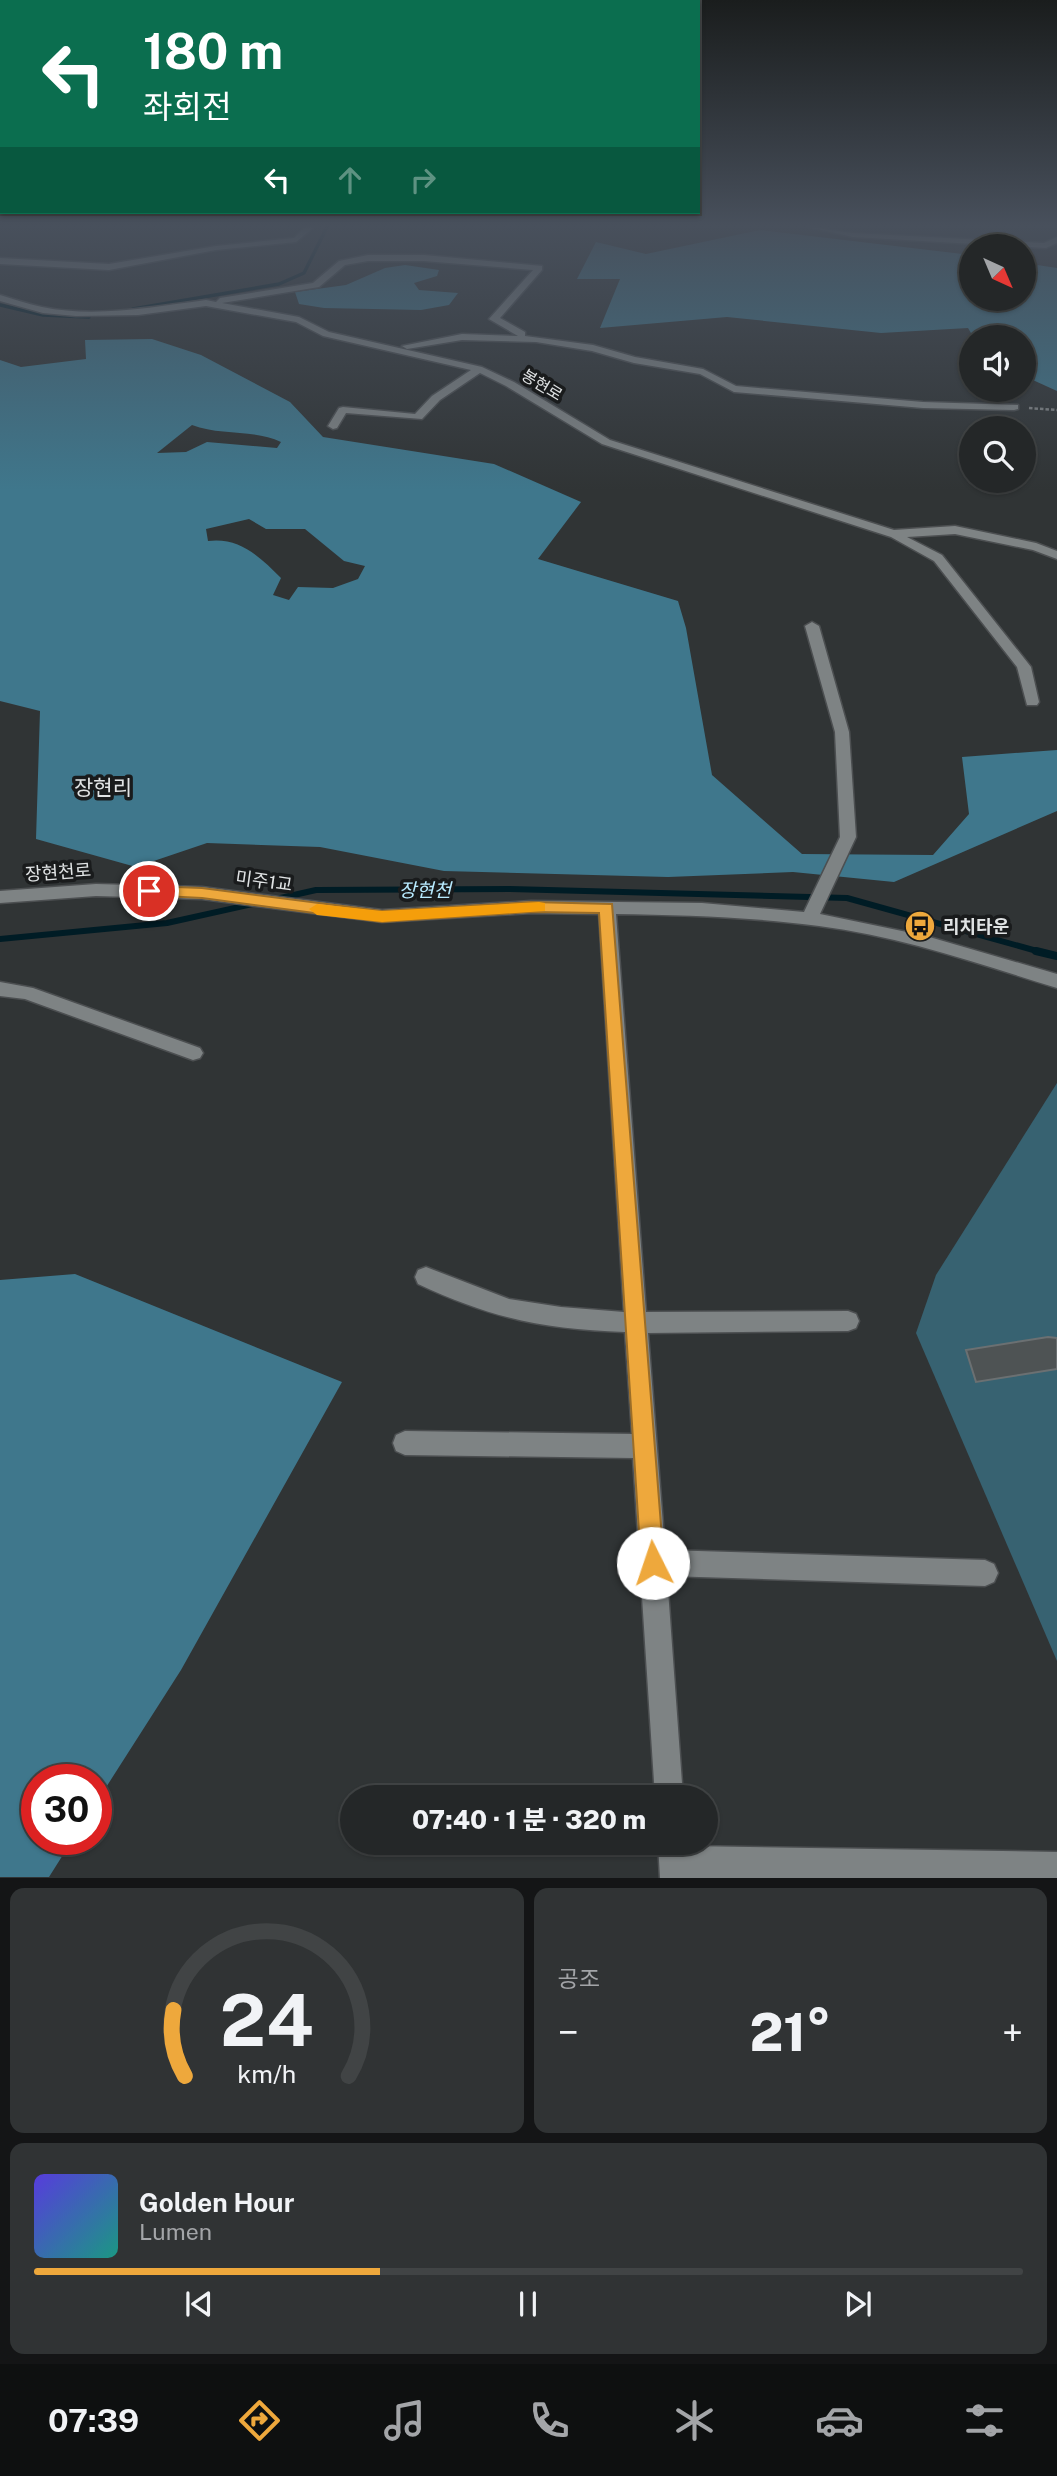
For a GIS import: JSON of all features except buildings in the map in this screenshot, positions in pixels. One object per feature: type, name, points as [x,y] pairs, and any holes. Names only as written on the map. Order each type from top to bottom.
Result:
[{"type":"street","name":"봉현로","points":[[270,315],[299,320],[326,334],[479,369],[510,384],[606,442],[893,534],[955,530],[1036,547],[1057,555]]},
{"type":"street","points":[[498,315],[494,319],[522,333],[521,338]]},
{"type":"street","points":[[382,346],[419,347],[462,337],[521,338],[593,348],[634,360],[703,372],[734,389],[923,405],[1014,407]]},
{"type":"street","points":[[333,426],[343,410],[418,417],[436,398],[479,369]]},
{"type":"street","points":[[893,534],[938,558],[1024,667],[1032,702]]},
{"type":"street","points":[[811,626],[842,732],[848,837],[811,913]]},
{"type":"street","name":"장현천로","points":[[0,897],[96,890],[202,893]]},
{"type":"street","name":"미주1교","points":[[202,893],[382,916],[531,907],[811,913],[926,942],[1057,981]]},
{"type":"street","points":[[607,908],[668,1785]]},
{"type":"street","points":[[0,989],[27,993],[193,1053]]},
{"type":"street","points":[[426,1277],[462,1294],[521,1311],[636,1322],[848,1321]]},
{"type":"street","points":[[405,1443],[644,1446]]},
{"type":"street","points":[[653,1563],[985,1573]]},
{"type":"street","points":[[674,1860],[1057,1867]]},
{"type":"path","points":[[1014,407],[1057,410]]},
{"type":"shaded area","points":[[605,315],[1057,315],[1057,391],[1036,381],[1036,325],[959,325],[959,329],[881,333],[727,317],[600,328]]},
{"type":"shaded area","points":[[152,339],[201,355],[290,402],[323,437],[494,464],[581,502],[538,559],[678,601],[686,628],[712,775],[802,854],[933,855],[969,814],[962,757],[1057,750],[1057,811],[894,882],[793,872],[668,877],[444,871],[320,847],[207,843],[136,867],[36,839],[40,711],[0,701],[0,360],[21,367],[86,359],[85,340]],"holes":[[[192,425],[260,435],[281,442],[277,448],[207,442],[186,452],[157,453]],[[249,519],[266,529],[305,529],[344,561],[365,566],[358,579],[333,588],[298,587],[289,600],[273,595],[281,578],[257,556],[240,545],[208,541],[206,529]]]},
{"type":"shaded area","points":[[1057,1083],[1057,1661],[916,1333],[936,1275]]},
{"type":"shaded area","points":[[75,1274],[342,1382],[181,1670],[112,1778],[112,1764],[21,1764],[21,1855],[63,1855],[49,1877],[0,1877],[0,1280]]},
{"type":"waterway","points":[[41,315],[89,317]]},
{"type":"waterway","name":"장현천","points":[[276,899],[316,890],[510,889],[847,898],[1042,952]]},
{"type":"waterway","name":"장현천","points":[[0,939],[167,923],[257,903]]},
{"type":"waterway","name":"장현천","points":[[1036,951],[1042,952]]},
{"type":"waterway","name":"장현천","points":[[1042,952],[1057,956]]},
{"type":"slow traffic","points":[[317,909],[382,916],[539,907]]},
{"type":"place","name":"리치타운","points":[[920,926]]},
{"type":"district","name":"장현리","points":[[103,787]]},
{"type":"route","points":[[149,891],[202,893],[382,916],[531,907],[607,908],[653,1563]]}]
